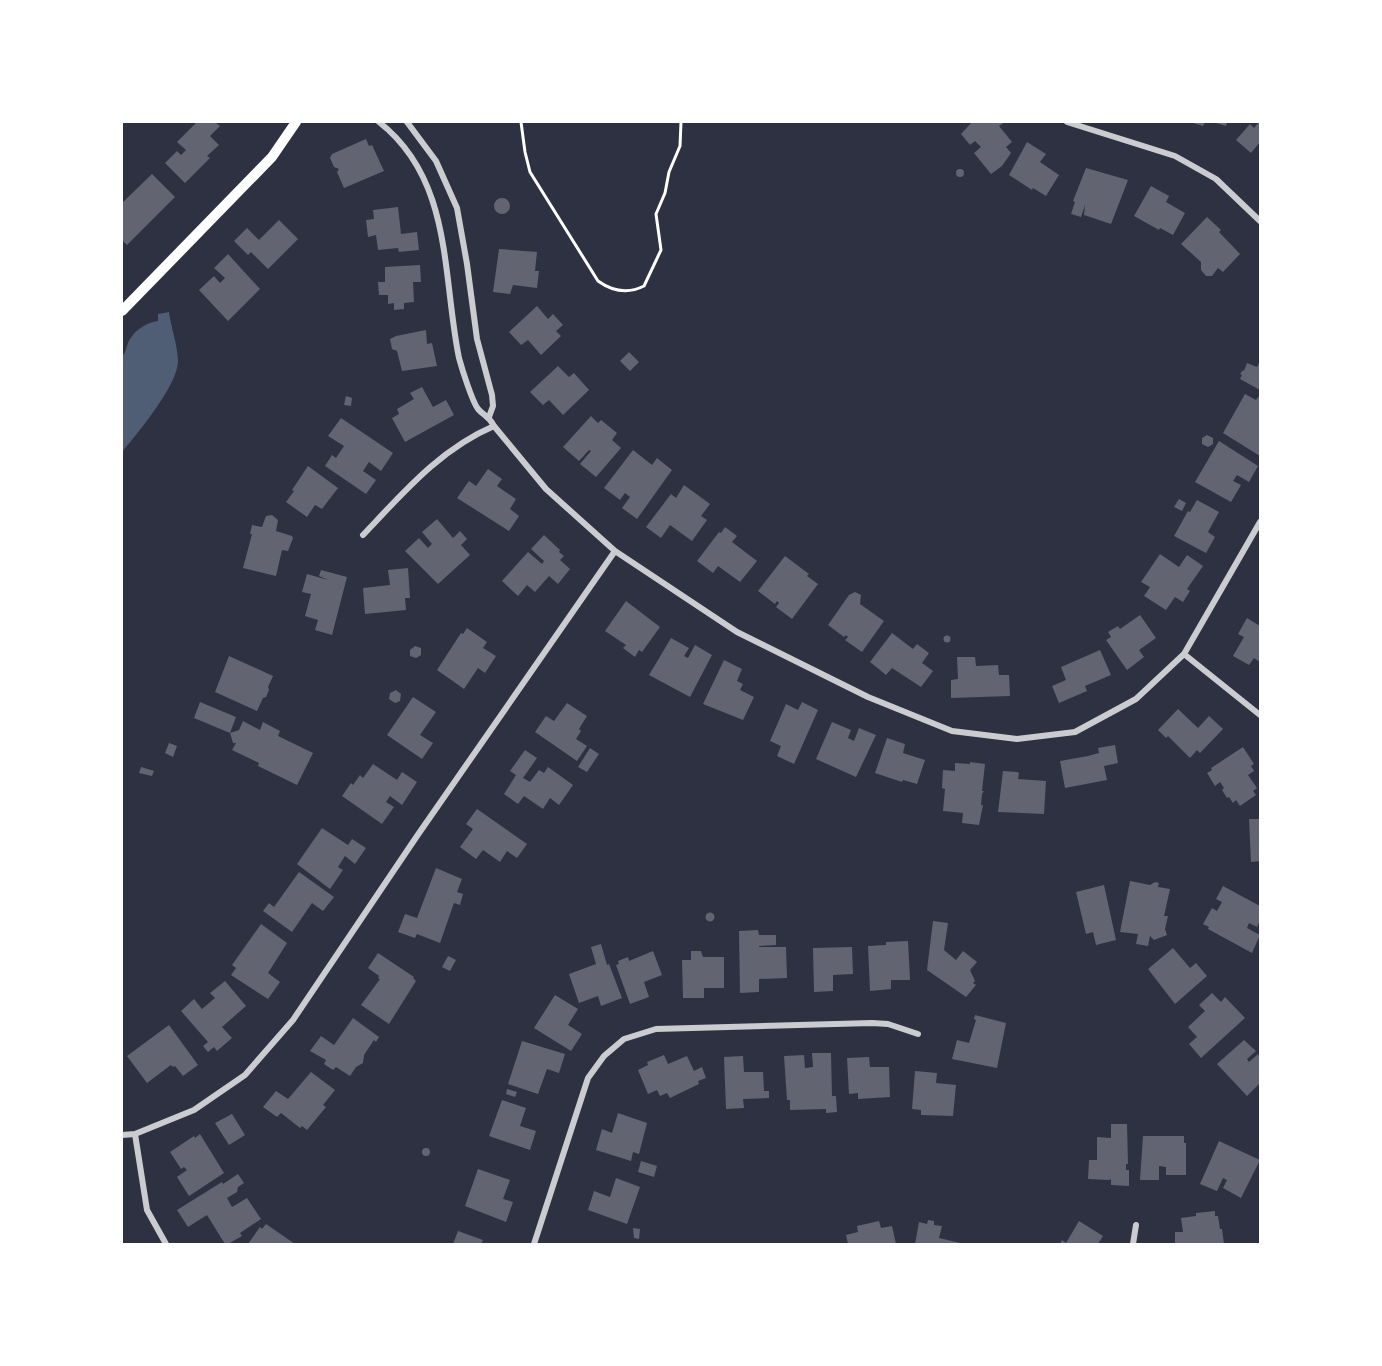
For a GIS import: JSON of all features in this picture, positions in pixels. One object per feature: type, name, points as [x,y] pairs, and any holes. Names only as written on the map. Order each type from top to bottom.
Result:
[{"type":"main road","points":[[122,311],[272,157],[296,122]]},
{"type":"street","points":[[379,122],[393,133],[414,160],[430,194],[443,235],[459,358],[479,410],[489,417],[546,489],[615,551],[737,632],[868,697],[952,731],[1017,740],[1075,732],[1136,699],[1184,654],[1260,522]]},
{"type":"street","points":[[407,122],[436,161],[457,208],[477,339],[492,395],[493,406],[489,417]]},
{"type":"street","points":[[1067,122],[1175,156],[1216,179],[1260,221]]},
{"type":"street","points":[[363,535],[434,462],[474,434],[494,426]]},
{"type":"street","points":[[122,1135],[135,1134],[194,1110],[245,1076],[293,1020],[417,836],[615,551]]},
{"type":"street","points":[[1184,654],[1260,715]]},
{"type":"street","points":[[534,1245],[588,1078],[604,1056],[624,1039],[656,1029],[872,1023],[888,1024],[918,1034]]},
{"type":"street","points":[[135,1134],[147,1210],[166,1245]]},
{"type":"street","points":[[1132,1245],[1136,1225]]},
{"type":"path","points":[[520,122],[530,172],[547,200],[598,281],[609,289],[623,291],[644,286],[661,250],[656,214],[680,146],[681,122]]},
{"type":"water","points":[[169,312],[178,356],[176,372],[164,396],[122,452],[122,357],[129,341],[139,329],[146,324],[158,321],[158,314]]},
{"type":"building","points":[[197,122],[215,122],[220,126],[210,136],[219,145],[207,156],[210,158],[185,183],[165,163],[177,151],[181,155],[186,150],[177,142]]},
{"type":"building","points":[[972,122],[1005,122],[999,126],[1012,142],[1006,147],[1011,153],[1002,166],[991,174],[974,153],[981,147],[975,141],[970,145],[961,134]]},
{"type":"building","points":[[1190,122],[1205,122],[1203,126]]},
{"type":"building","points":[[1213,122],[1227,122],[1226,126]]},
{"type":"building","points":[[1259,122],[1260,142],[1251,153],[1236,140],[1250,124],[1254,128]]},
{"type":"building","points":[[366,139],[369,146],[372,145],[384,171],[344,188],[337,172],[339,169],[334,167],[330,158],[332,154]]},
{"type":"building","points":[[1027,142],[1046,154],[1040,162],[1059,175],[1046,196],[1009,175]]},
{"type":"building","points":[[1086,168],[1128,180],[1111,224],[1084,215],[1085,205],[1081,217],[1071,214],[1075,202],[1073,201]]},
{"type":"building","points":[[960,169],[964,173],[960,177],[956,173]]},
{"type":"building","points":[[152,174],[175,197],[127,245],[122,240],[122,203]]},
{"type":"building","points":[[1151,186],[1169,196],[1166,202],[1185,213],[1173,235],[1134,216]]},
{"type":"building","points":[[502,198],[510,206],[502,214],[494,206]]},
{"type":"building","points":[[398,207],[401,234],[417,232],[419,250],[399,252],[398,248],[378,250],[376,235],[368,237],[366,220],[374,219],[373,210]]},
{"type":"building","points":[[1207,217],[1240,254],[1223,272],[1218,268],[1212,276],[1206,276],[1201,270],[1201,262],[1181,244]]},
{"type":"building","points":[[279,220],[298,239],[268,269],[251,252],[248,255],[234,241],[247,228],[259,240]]},
{"type":"building","points":[[499,249],[537,252],[535,271],[539,271],[537,288],[513,285],[510,294],[493,292]]},
{"type":"building","points":[[228,254],[260,289],[228,321],[199,290],[214,276],[220,283],[225,278],[214,268]]},
{"type":"building","points":[[420,265],[421,282],[413,282],[414,302],[404,303],[404,309],[394,310],[394,303],[388,304],[388,295],[379,295],[378,282],[385,282],[385,267]]},
{"type":"building","points":[[537,306],[548,319],[553,314],[563,325],[556,331],[561,336],[541,355],[528,340],[521,345],[509,332]]},
{"type":"building","points":[[426,330],[427,344],[432,343],[437,366],[402,371],[397,351],[392,349],[390,339]]},
{"type":"building","points":[[629,352],[639,362],[630,371],[620,361]]},
{"type":"building","points":[[1260,361],[1260,390],[1240,379],[1242,375],[1240,374],[1247,363],[1257,367]]},
{"type":"building","points":[[558,366],[569,377],[574,373],[589,390],[563,415],[549,400],[543,405],[530,392]]},
{"type":"building","points":[[422,387],[433,407],[446,400],[454,415],[405,442],[392,418],[399,414],[397,409],[414,399],[410,393]]},
{"type":"building","points":[[1245,394],[1256,400],[1260,397],[1260,456],[1223,433]]},
{"type":"building","points":[[346,396],[352,398],[351,406],[344,405]]},
{"type":"building","points":[[591,416],[598,423],[601,420],[617,433],[612,440],[621,448],[596,477],[580,464],[591,451],[589,450],[579,461],[563,447]]},
{"type":"building","points":[[341,418],[393,453],[381,471],[369,462],[363,471],[376,480],[366,494],[325,466],[332,455],[336,458],[344,446],[328,436]]},
{"type":"building","points":[[1207,435],[1213,438],[1213,444],[1208,447],[1202,444],[1202,438]]},
{"type":"building","points":[[1219,441],[1258,466],[1249,482],[1237,475],[1233,481],[1241,485],[1231,502],[1195,482]]},
{"type":"building","points":[[633,450],[652,465],[657,458],[672,470],[637,519],[622,508],[630,497],[625,493],[620,500],[604,488]]},
{"type":"building","points":[[308,466],[338,488],[322,509],[315,505],[307,517],[286,502]]},
{"type":"building","points":[[488,469],[502,479],[497,486],[516,499],[510,509],[519,516],[509,531],[457,498],[469,481],[476,486]]},
{"type":"building","points":[[684,485],[710,504],[701,516],[707,520],[692,541],[670,525],[661,538],[646,527],[671,494],[676,498]]},
{"type":"building","points":[[1179,499],[1186,503],[1182,511],[1174,507]]},
{"type":"building","points":[[1197,500],[1219,512],[1208,532],[1215,537],[1206,553],[1174,536]]},
{"type":"building","points":[[272,515],[278,520],[276,531],[293,538],[288,551],[282,550],[276,576],[243,568],[252,534],[250,534],[252,525],[262,527],[266,516]]},
{"type":"building","points":[[437,519],[453,538],[460,531],[467,539],[461,545],[470,555],[438,584],[405,551],[419,538],[428,548],[432,544],[422,532]]},
{"type":"building","points":[[725,527],[737,536],[732,542],[757,561],[740,582],[718,566],[713,573],[697,561]]},
{"type":"building","points":[[544,535],[560,550],[559,552],[564,556],[560,560],[570,569],[558,584],[549,576],[535,592],[527,585],[518,596],[502,581],[528,552],[542,564],[544,561],[531,549]]},
{"type":"building","points":[[1160,554],[1179,567],[1187,555],[1203,566],[1187,589],[1190,591],[1183,602],[1175,597],[1166,610],[1144,596],[1150,587],[1141,582]]},
{"type":"building","points":[[785,556],[809,574],[807,576],[818,584],[792,619],[776,607],[779,603],[777,601],[775,604],[758,591]]},
{"type":"building","points":[[408,568],[410,598],[405,598],[406,610],[365,614],[363,588],[390,585],[388,570]]},
{"type":"building","points":[[321,570],[347,577],[332,635],[315,630],[318,620],[305,616],[311,594],[302,592],[307,574],[328,580],[319,576]]},
{"type":"building","points":[[855,592],[861,595],[860,604],[884,621],[862,652],[845,640],[848,637],[846,635],[844,637],[828,625],[849,595]]},
{"type":"building","points":[[626,601],[660,627],[642,652],[639,650],[635,657],[623,648],[626,645],[605,631]]},
{"type":"building","points":[[1140,615],[1156,638],[1139,650],[1144,657],[1127,670],[1106,640],[1111,637],[1108,632],[1118,626],[1120,629]]},
{"type":"building","points":[[1247,618],[1260,626],[1260,662],[1254,658],[1249,665],[1233,656],[1244,637],[1238,634]]},
{"type":"building","points":[[467,628],[487,642],[483,648],[496,656],[485,673],[478,668],[464,689],[437,670],[461,633],[463,634]]},
{"type":"building","points":[[892,633],[913,649],[917,644],[929,653],[922,663],[933,671],[921,687],[892,668],[886,675],[870,662]]},
{"type":"building","points":[[947,635],[951,639],[947,643],[943,639]]},
{"type":"building","points":[[671,638],[689,648],[684,656],[688,658],[695,645],[712,655],[690,697],[649,675]]},
{"type":"building","points":[[415,646],[421,648],[421,655],[416,658],[410,656],[410,650]]},
{"type":"building","points":[[1100,650],[1111,675],[1085,686],[1087,691],[1059,703],[1052,686],[1066,680],[1061,667]]},
{"type":"building","points":[[229,656],[273,676],[266,697],[263,698],[257,711],[215,692]]},
{"type":"building","points":[[957,657],[975,657],[976,666],[998,665],[999,675],[1009,675],[1010,696],[951,698],[951,680],[958,679]]},
{"type":"building","points":[[724,660],[742,669],[737,681],[743,684],[740,690],[754,697],[743,720],[703,704]]},
{"type":"building","points":[[396,690],[401,694],[400,701],[395,703],[389,699],[390,693]]},
{"type":"building","points":[[413,697],[436,712],[420,735],[433,743],[422,759],[387,735]]},
{"type":"building","points":[[200,702],[236,717],[230,733],[194,718]]},
{"type":"building","points":[[802,702],[818,710],[794,764],[777,756],[781,746],[770,741],[786,704],[798,710]]},
{"type":"building","points":[[567,703],[587,716],[576,739],[587,746],[577,761],[535,732],[546,716],[554,721]]},
{"type":"building","points":[[1178,709],[1198,728],[1209,716],[1223,729],[1200,753],[1197,750],[1190,758],[1168,736],[1166,738],[1158,730]]},
{"type":"building","points":[[243,721],[260,730],[263,722],[280,731],[278,736],[313,753],[297,785],[232,750],[236,743],[233,743],[230,733],[239,730]]},
{"type":"building","points":[[832,722],[851,730],[848,738],[854,741],[859,728],[876,735],[856,777],[816,759]]},
{"type":"building","points":[[887,738],[905,744],[903,753],[925,760],[917,784],[903,780],[902,782],[875,773]]},
{"type":"building","points":[[169,743],[177,746],[173,757],[165,753]]},
{"type":"building","points":[[1115,745],[1118,763],[1104,766],[1107,780],[1065,788],[1060,761],[1099,753],[1098,748]]},
{"type":"building","points":[[1243,747],[1254,764],[1251,766],[1254,771],[1248,775],[1257,788],[1253,791],[1256,795],[1240,806],[1236,800],[1233,803],[1229,797],[1227,798],[1220,782],[1215,786],[1207,773]]},
{"type":"building","points":[[590,748],[599,754],[587,772],[578,767]]},
{"type":"building","points":[[525,750],[537,758],[523,778],[530,782],[539,770],[544,773],[548,767],[573,785],[559,805],[550,798],[543,809],[524,796],[518,804],[504,794],[516,775],[510,771]]},
{"type":"building","points":[[970,762],[985,764],[981,805],[983,805],[979,825],[962,823],[963,813],[943,811],[945,789],[942,788],[943,770],[955,771],[955,763],[970,764]]},
{"type":"building","points":[[373,764],[397,780],[402,772],[417,782],[402,805],[390,796],[386,802],[394,807],[382,824],[342,796],[351,783],[353,785],[360,775],[363,778]]},
{"type":"building","points":[[141,767],[154,771],[152,776],[139,773]]},
{"type":"building","points":[[1003,771],[1019,773],[1018,779],[1046,781],[1044,814],[998,812]]},
{"type":"building","points":[[477,809],[527,844],[517,858],[507,851],[500,862],[483,850],[476,859],[460,847],[473,829],[466,824]]},
{"type":"building","points":[[1249,819],[1260,819],[1260,861],[1251,862]]},
{"type":"building","points":[[322,828],[348,845],[352,839],[366,848],[355,864],[345,856],[338,867],[343,870],[330,889],[297,864]]},
{"type":"building","points":[[436,868],[462,879],[457,892],[463,894],[460,905],[454,903],[440,943],[417,934],[415,938],[398,932],[405,914],[417,918]]},
{"type":"building","points":[[299,872],[334,897],[323,911],[312,903],[292,932],[263,911],[269,903],[274,907]]},
{"type":"building","points":[[1130,881],[1150,885],[1155,882],[1159,883],[1158,887],[1170,889],[1164,916],[1168,916],[1165,929],[1167,935],[1154,940],[1150,936],[1148,946],[1136,944],[1138,934],[1120,932]]},
{"type":"building","points":[[1104,885],[1116,940],[1096,945],[1093,932],[1086,934],[1076,892]]},
{"type":"building","points":[[1223,886],[1260,906],[1260,920],[1257,927],[1249,923],[1247,928],[1260,935],[1252,953],[1203,924],[1212,908],[1217,911],[1222,902],[1216,899]]},
{"type":"building","points":[[710,912],[715,917],[710,922],[705,917]]},
{"type":"building","points":[[933,921],[948,923],[944,950],[956,960],[963,951],[977,962],[970,970],[975,981],[973,983],[976,985],[966,997],[927,970]]},
{"type":"building","points":[[261,924],[287,943],[268,973],[280,982],[268,999],[231,975],[236,968],[232,965]]},
{"type":"building","points":[[758,930],[759,935],[776,935],[776,945],[759,947],[786,947],[787,978],[759,979],[759,992],[740,993],[739,931]]},
{"type":"building","points":[[908,941],[910,980],[891,980],[891,989],[870,991],[868,946]]},
{"type":"building","points":[[601,944],[607,965],[609,964],[622,998],[601,1006],[598,996],[579,1003],[569,974],[596,964],[591,947]]},
{"type":"building","points":[[852,947],[853,974],[833,975],[833,991],[814,992],[813,948]]},
{"type":"building","points":[[1173,948],[1190,968],[1196,963],[1207,976],[1175,1004],[1148,969]]},
{"type":"building","points":[[653,951],[662,975],[644,982],[649,997],[630,1004],[616,965],[619,964],[618,961],[628,957],[629,961]]},
{"type":"building","points":[[691,951],[701,951],[703,957],[724,957],[724,988],[704,988],[704,998],[683,998],[682,960],[691,960]]},
{"type":"building","points":[[378,953],[414,977],[416,981],[389,1024],[361,1005],[380,979],[368,968]]},
{"type":"building","points":[[448,956],[456,960],[450,971],[442,967]]},
{"type":"building","points":[[225,981],[246,1006],[222,1027],[232,1038],[217,1051],[214,1047],[208,1052],[203,1046],[208,1042],[181,1011],[194,999],[202,1009],[215,998],[210,993]]},
{"type":"building","points":[[1212,993],[1221,1002],[1225,997],[1245,1018],[1201,1058],[1189,1044],[1197,1037],[1188,1027],[1205,1011],[1199,1005]]},
{"type":"building","points":[[555,995],[578,1009],[568,1025],[582,1034],[571,1051],[534,1028]]},
{"type":"building","points":[[975,1015],[1006,1023],[997,1068],[952,1059],[957,1040],[969,1043],[976,1020]]},
{"type":"building","points":[[353,1018],[379,1037],[376,1042],[374,1040],[364,1055],[363,1063],[356,1067],[350,1076],[336,1067],[333,1070],[324,1064],[326,1060],[310,1051],[321,1036],[334,1045]]},
{"type":"building","points":[[169,1025],[198,1065],[183,1076],[175,1066],[171,1065],[147,1083],[127,1056]]},
{"type":"building","points":[[1244,1040],[1256,1051],[1247,1059],[1249,1062],[1258,1054],[1260,1058],[1260,1083],[1247,1096],[1217,1064]]},
{"type":"building","points":[[522,1041],[565,1054],[559,1073],[547,1069],[538,1094],[508,1084]]},
{"type":"building","points":[[812,1053],[831,1053],[832,1096],[836,1096],[837,1112],[826,1113],[826,1109],[790,1110],[790,1100],[787,1100],[784,1056],[804,1055],[805,1068],[813,1067]]},
{"type":"building","points":[[664,1055],[668,1064],[687,1056],[694,1071],[702,1067],[706,1078],[698,1081],[699,1084],[670,1098],[667,1093],[660,1096],[657,1090],[648,1094],[638,1070],[648,1065],[647,1062]]},
{"type":"building","points":[[743,1056],[744,1072],[763,1072],[764,1091],[769,1091],[769,1098],[743,1099],[744,1108],[726,1109],[724,1057]]},
{"type":"building","points":[[869,1057],[870,1067],[889,1067],[890,1097],[858,1099],[858,1093],[849,1094],[847,1058]]},
{"type":"building","points":[[915,1071],[937,1073],[936,1083],[956,1085],[953,1116],[921,1115],[921,1110],[912,1109]]},
{"type":"building","points":[[311,1072],[335,1090],[323,1105],[326,1107],[307,1130],[302,1126],[300,1128],[281,1113],[277,1117],[263,1107],[276,1091],[288,1099]]},
{"type":"building","points":[[507,1089],[517,1092],[515,1097],[506,1094]]},
{"type":"building","points":[[502,1100],[526,1108],[520,1126],[536,1131],[530,1150],[489,1136]]},
{"type":"building","points":[[618,1113],[647,1123],[639,1154],[633,1152],[631,1161],[596,1150],[602,1129],[612,1133]]},
{"type":"building","points":[[232,1114],[245,1135],[229,1145],[215,1123]]},
{"type":"building","points":[[1111,1124],[1127,1124],[1128,1164],[1126,1164],[1126,1170],[1129,1170],[1129,1186],[1111,1185],[1111,1179],[1088,1179],[1089,1160],[1097,1160],[1097,1137],[1111,1138]]},
{"type":"building","points":[[200,1134],[224,1173],[189,1196],[177,1177],[187,1170],[184,1167],[181,1169],[170,1152]]},
{"type":"building","points":[[1143,1136],[1184,1136],[1186,1175],[1166,1175],[1166,1167],[1159,1166],[1159,1180],[1140,1180]]},
{"type":"building","points":[[1219,1141],[1260,1160],[1241,1198],[1223,1188],[1227,1180],[1223,1178],[1217,1191],[1200,1184]]},
{"type":"building","points":[[426,1148],[430,1152],[426,1156],[422,1152]]},
{"type":"building","points":[[641,1161],[657,1166],[654,1177],[638,1172]]},
{"type":"building","points":[[478,1169],[510,1180],[503,1199],[513,1202],[506,1222],[465,1206]]},
{"type":"building","points":[[238,1174],[244,1183],[238,1187],[237,1192],[227,1198],[232,1207],[247,1198],[261,1219],[240,1233],[242,1236],[228,1244],[225,1244],[207,1215],[188,1227],[177,1210]]},
{"type":"building","points":[[616,1178],[640,1187],[627,1224],[588,1210],[594,1191],[610,1197]]},
{"type":"building","points":[[1215,1211],[1220,1229],[1222,1229],[1224,1244],[1175,1244],[1175,1232],[1183,1232],[1181,1218],[1196,1216],[1196,1213]]},
{"type":"building","points":[[928,1220],[934,1221],[934,1225],[942,1226],[939,1238],[965,1244],[915,1244],[919,1222],[927,1224]]},
{"type":"building","points":[[879,1221],[881,1228],[892,1226],[896,1244],[848,1244],[846,1235],[858,1232],[857,1226]]},
{"type":"building","points":[[1079,1221],[1103,1236],[1098,1244],[1060,1244],[1062,1240],[1066,1243]]},
{"type":"building","points":[[266,1224],[295,1244],[248,1244],[260,1227],[262,1229]]},
{"type":"building","points":[[633,1228],[640,1229],[639,1239],[634,1238]]},
{"type":"building","points":[[458,1231],[483,1240],[481,1244],[453,1244]]}]
